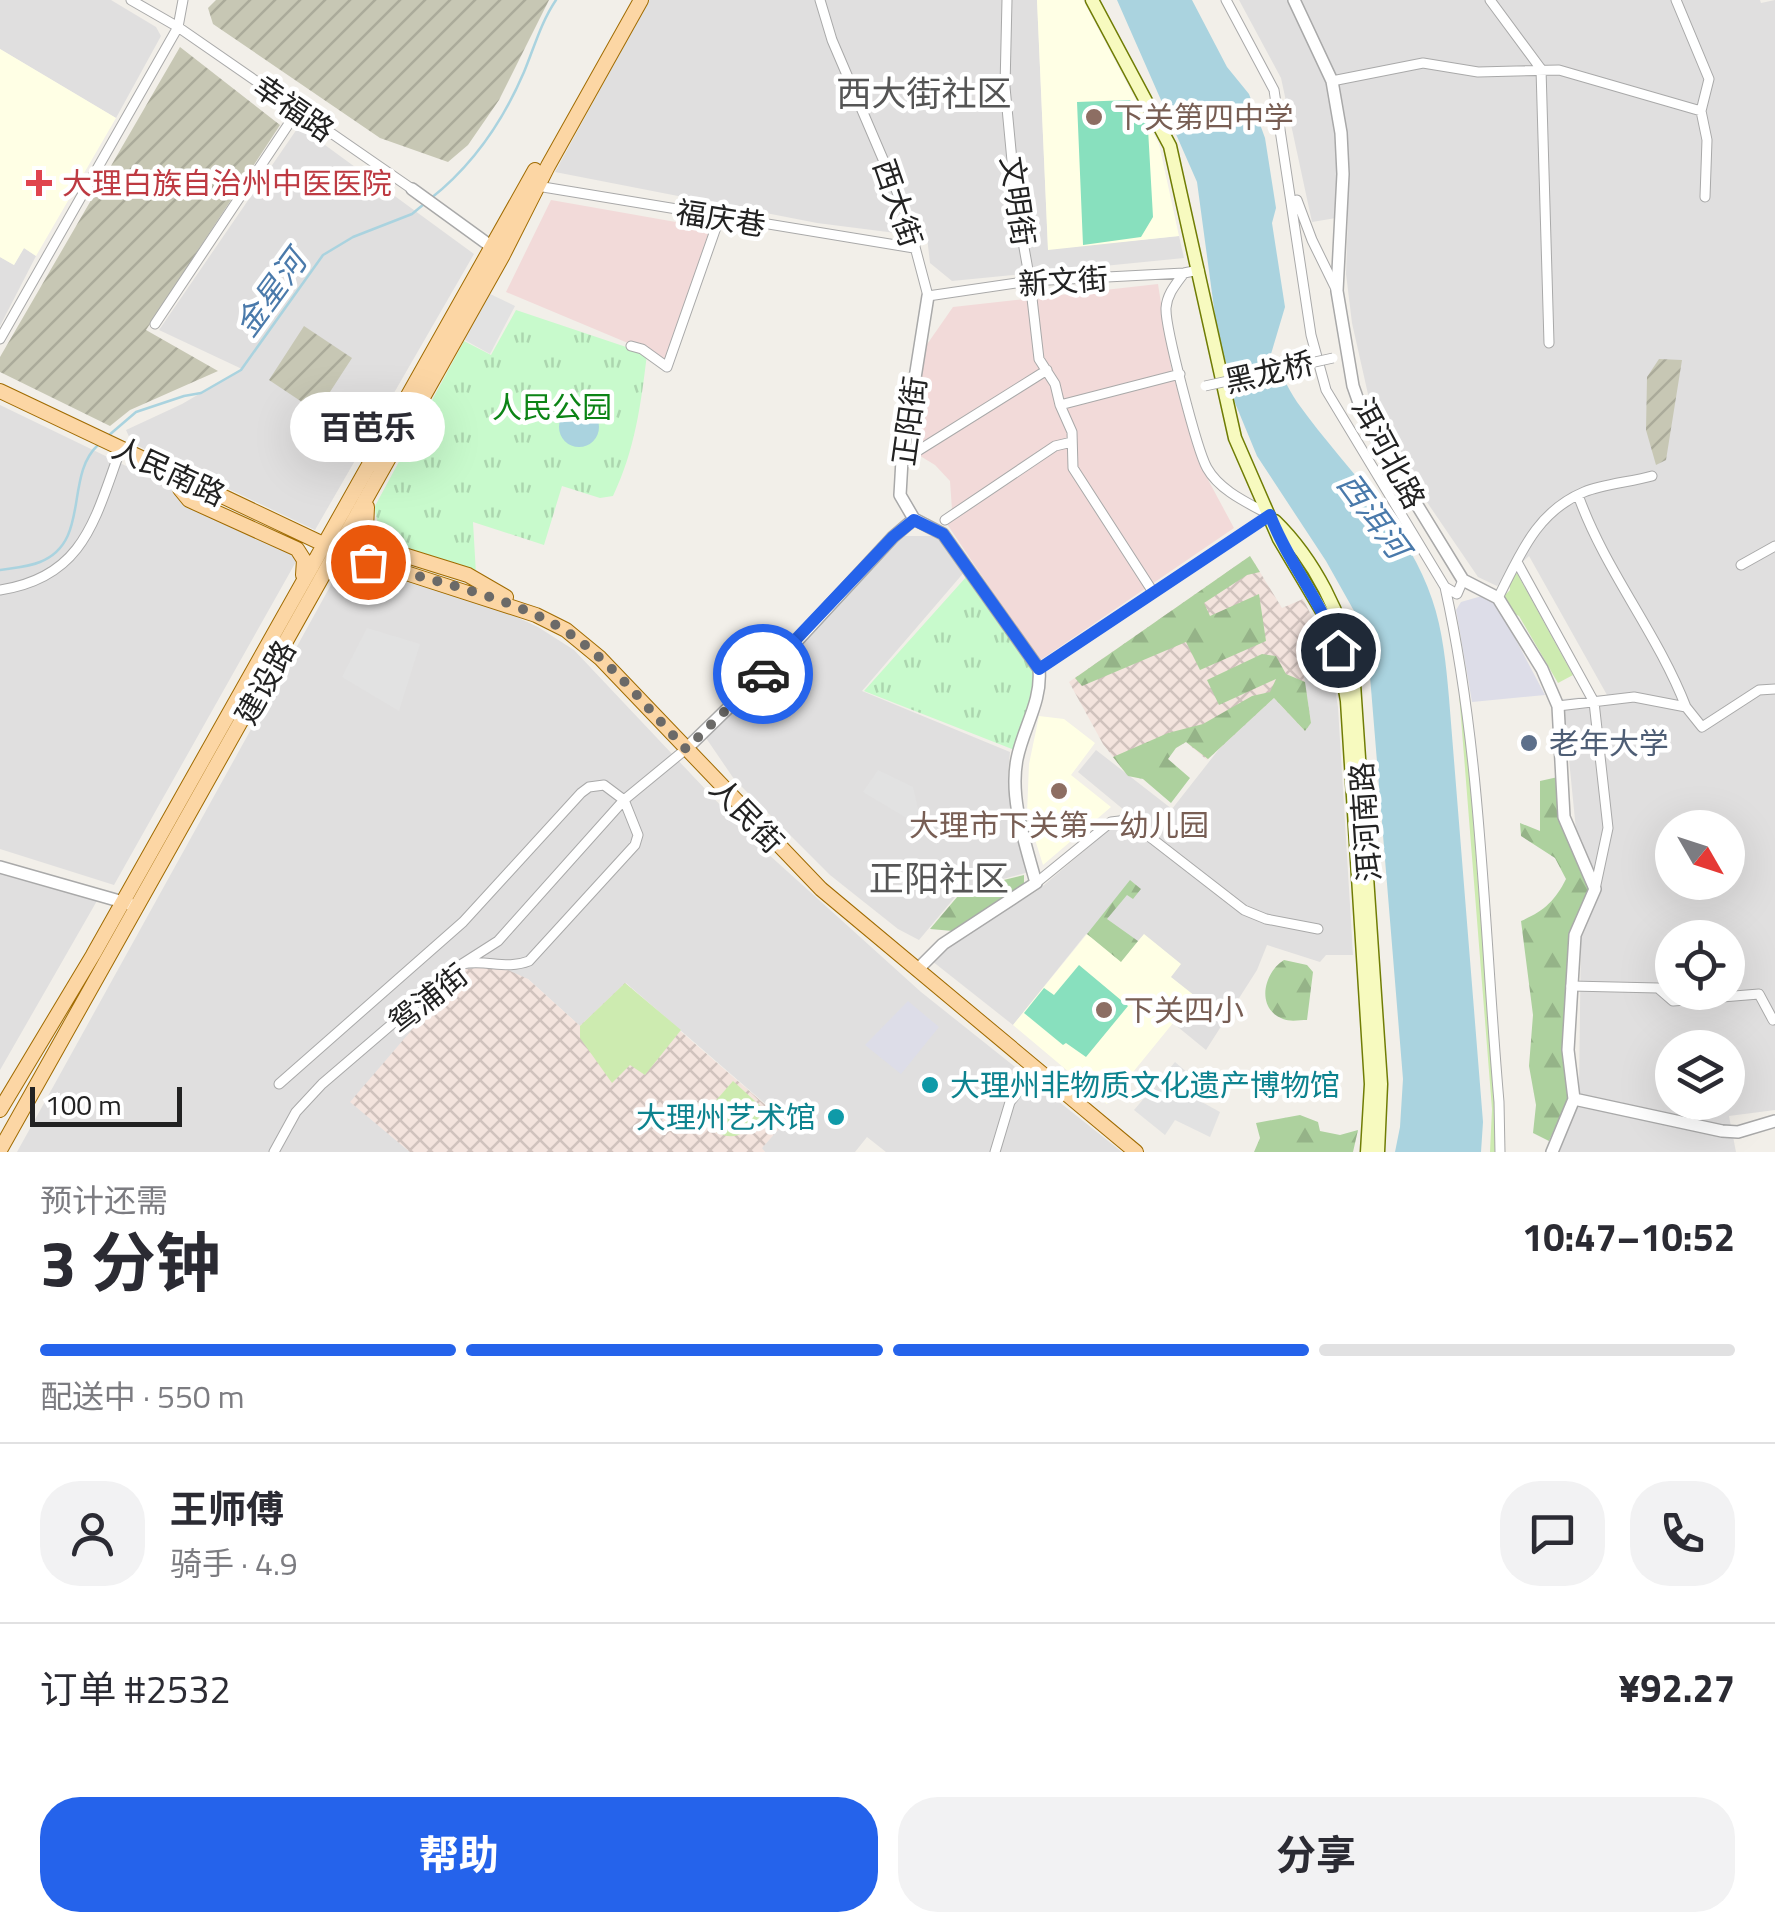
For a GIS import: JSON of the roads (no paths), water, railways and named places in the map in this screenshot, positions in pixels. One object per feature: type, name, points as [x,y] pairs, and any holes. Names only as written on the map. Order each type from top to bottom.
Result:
[{"type":"main road","name":"建设路","points":[[0,1110],[123,902],[299,588],[374,486],[632,0]]},
{"type":"main road","name":"建设路","points":[[532,185],[641,0]]},
{"type":"main road","name":"洱河南路","points":[[1092,0],[1170,146],[1235,438],[1279,539],[1330,625],[1343,671],[1371,1084],[1367,1152]]},
{"type":"main road","name":"建设路","points":[[0,1150],[139,907],[330,548],[497,251]]},
{"type":"main road","name":"人民南路","points":[[0,391],[330,548]]},
{"type":"main road","points":[[178,476],[180,489],[189,500],[299,551],[304,565],[299,588]]},
{"type":"main road","points":[[374,486],[365,524],[376,546],[468,576],[541,618]]},
{"type":"main road","name":"洱河南路","points":[[1270,515],[1288,533],[1326,593],[1340,621],[1353,670],[1382,1084],[1378,1152]]},
{"type":"main road","name":"人民街","points":[[330,548],[541,618],[591,650],[797,866],[1131,1149]]},
{"type":"street","name":"幸福路","points":[[131,0],[178,27],[497,251]]},
{"type":"street","points":[[0,339],[178,27],[183,0]]},
{"type":"street","name":"西大街","points":[[820,0],[832,40],[906,213],[928,296]]},
{"type":"street","name":"文明街","points":[[1007,0],[1005,86],[1016,204],[1039,359],[1055,384],[1072,432],[1073,468],[1153,592]]},
{"type":"street","points":[[1226,0],[1274,90],[1311,336],[1326,390],[1445,587],[1462,670],[1470,743],[1500,1152]]},
{"type":"street","name":"洱河北路","points":[[1294,0],[1332,81],[1344,174],[1337,291],[1353,386],[1366,420],[1463,580]]},
{"type":"street","points":[[1490,0],[1541,69],[1550,343]]},
{"type":"street","points":[[1676,0],[1708,70],[1701,111],[1707,152],[1704,198]]},
{"type":"street","points":[[1332,81],[1424,63],[1478,72],[1559,70],[1701,111]]},
{"type":"street","points":[[155,324],[298,110]]},
{"type":"street","name":"福庆巷","points":[[532,185],[914,248]]},
{"type":"street","points":[[1291,189],[1337,291]]},
{"type":"street","points":[[632,346],[642,348],[668,367],[719,218]]},
{"type":"street","name":"新文街","points":[[928,296],[1030,281],[1199,270]]},
{"type":"street","points":[[1039,669],[1270,515],[1236,497],[1208,470],[1194,433],[1166,310],[1170,294],[1184,273]]},
{"type":"street","name":"正阳街","points":[[914,520],[900,496],[902,460],[928,296]]},
{"type":"street","name":"黑龙桥","points":[[1184,391],[1347,354]]},
{"type":"street","points":[[908,457],[1047,370]]},
{"type":"street","points":[[1060,405],[1180,374]]},
{"type":"street","points":[[945,520],[1055,446],[1072,442]]},
{"type":"street","points":[[0,590],[47,577],[74,554],[92,525],[109,443]]},
{"type":"street","points":[[1498,598],[1530,533],[1548,514],[1578,495],[1652,476]]},
{"type":"street","points":[[1578,495],[1592,536],[1670,665],[1686,707],[1702,727],[1758,690],[1775,689]]},
{"type":"street","points":[[462,964],[498,941],[624,800],[686,749],[914,520],[943,534],[1039,669],[1041,688],[1016,762],[1018,806],[1036,883]]},
{"type":"street","points":[[1741,565],[1775,546]]},
{"type":"street","points":[[1516,562],[1594,702],[1608,828],[1595,889],[1575,935],[1568,1050],[1574,1099],[1552,1152]]},
{"type":"street","points":[[1445,587],[1457,594],[1463,580],[1498,598],[1542,669],[1558,706],[1564,817],[1595,889]]},
{"type":"street","points":[[1558,706],[1634,697],[1686,707]]},
{"type":"street","points":[[278,1084],[463,922],[588,787],[604,785],[624,800]]},
{"type":"street","name":"鸳浦街","points":[[274,1152],[296,1112],[322,1084],[462,964],[477,961],[517,966],[529,961],[635,845],[638,835],[624,800]]},
{"type":"street","points":[[917,970],[942,944],[1036,883],[1111,822],[1128,820],[1244,910],[1266,919],[1318,929]]},
{"type":"street","points":[[0,867],[139,907]]},
{"type":"street","points":[[1571,986],[1658,988],[1672,1001],[1760,994],[1772,1020],[1775,1019]]},
{"type":"street","points":[[994,1152],[1010,1102],[1035,1068]]},
{"type":"street","points":[[1574,1099],[1722,1131],[1738,1132],[1775,1121]]},
{"type":"water","name":"西洱河","points":[[1117,0],[1192,0],[1227,67],[1249,94],[1265,138],[1276,208],[1272,223],[1285,307],[1271,354],[1297,402],[1390,520],[1421,571],[1432,599],[1449,698],[1483,1122],[1481,1152],[1395,1152],[1403,1079],[1369,664],[1358,618],[1326,561],[1257,456],[1233,398],[1228,367],[1219,345],[1197,182]]},
{"type":"water","points":[[579,407],[593,413],[599,427],[593,441],[579,447],[565,441],[559,427],[565,413]]},
{"type":"waterway","name":"金星河","points":[[430,199],[473,157],[496,125],[556,0]]},
{"type":"waterway","name":"金星河","points":[[108,436],[136,412],[201,393],[241,370],[323,255],[353,237],[412,214],[424,204]]},
{"type":"waterway","name":"金星河","points":[[0,570],[35,564],[56,553],[66,540],[82,474],[98,445]]},
{"type":"place","name":"下关第四中学","points":[[1094,117]]},
{"type":"place","name":"大理白族自治州中医医院","points":[[39,183]]},
{"type":"place","name":"百芭乐","points":[[368,562]]},
{"type":"place","name":"老年大学","points":[[1529,743]]},
{"type":"place","name":"大理市下关第一幼儿园","points":[[1059,791]]},
{"type":"place","name":"下关四小","points":[[1104,1010]]},
{"type":"place","name":"大理州非物质文化遗产博物馆","points":[[930,1085]]},
{"type":"place","name":"大理州艺术馆","points":[[836,1117]]},
{"type":"district","name":"西大街社区","points":[[924,93]]},
{"type":"district","name":"正阳社区","points":[[939,878]]},
{"type":"park label","name":"人民公园","points":[[552,407]]}]
